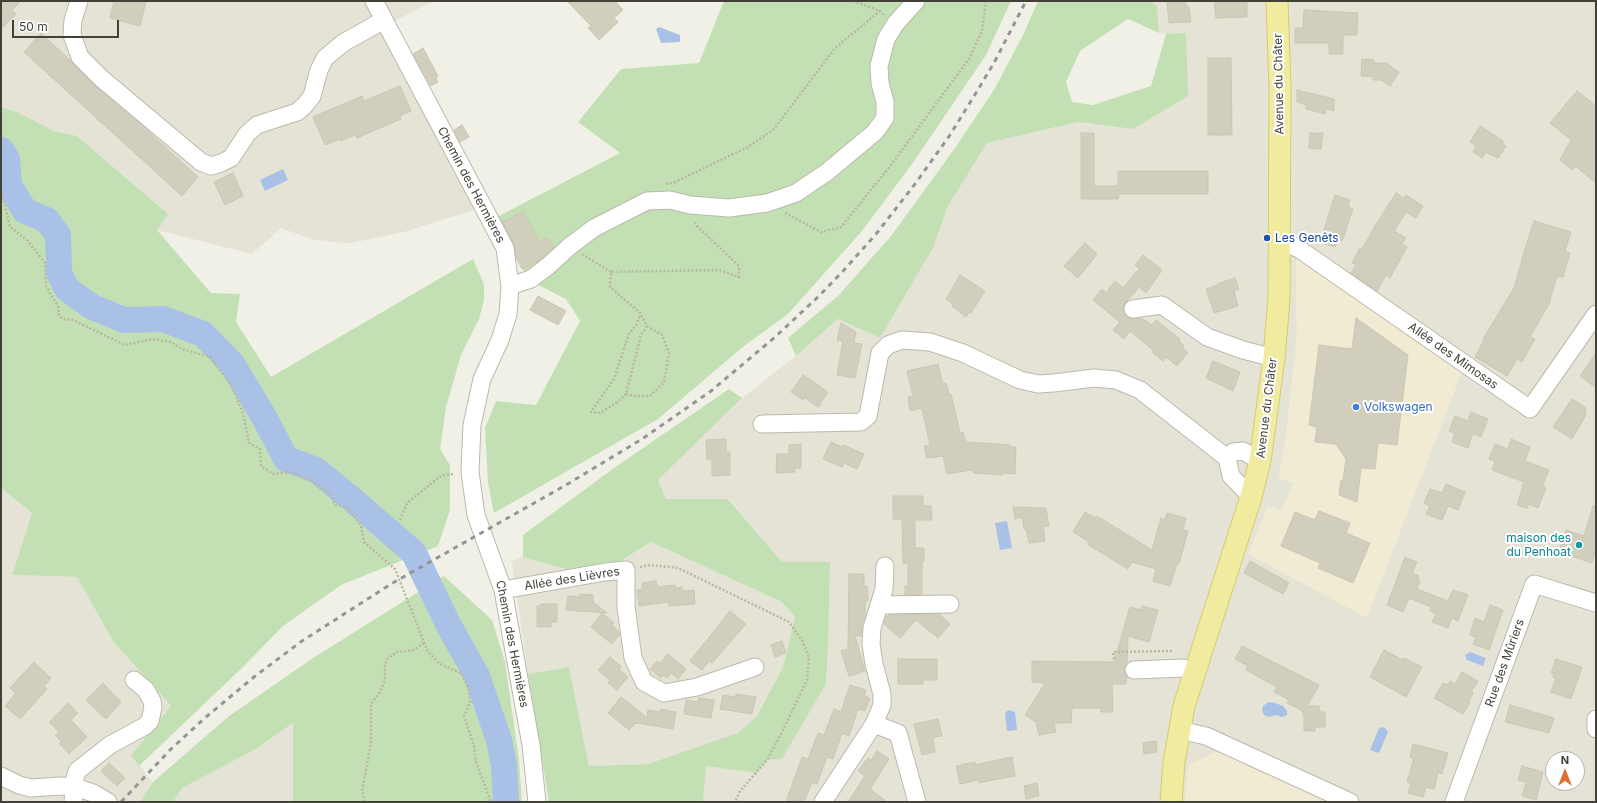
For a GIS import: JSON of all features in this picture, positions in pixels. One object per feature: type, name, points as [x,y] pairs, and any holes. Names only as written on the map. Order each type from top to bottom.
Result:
[{"type":"main road","name":"Avenue du Châter","points":[[1171,802],[1174,762],[1179,730],[1195,671],[1252,497],[1260,461],[1274,358],[1279,299],[1280,87],[1277,1]]},
{"type":"street","points":[[79,1],[73,20],[72,35],[80,57],[101,78],[201,162],[211,166],[231,158],[247,134],[257,125],[297,112],[312,96],[319,70],[325,58],[343,43],[384,20]]},
{"type":"street","name":"Chemin des Hermières","points":[[374,1],[505,248],[510,286],[508,314],[500,340],[482,379],[472,425],[470,472],[476,515],[503,590],[531,745],[537,802]]},
{"type":"street","points":[[510,286],[531,279],[594,228],[647,202],[670,200],[690,205],[729,208],[767,203],[796,193],[827,172],[875,132],[885,118],[885,102],[880,83],[879,66],[886,39],[894,26],[916,1]]},
{"type":"street","name":"Allée des Mimosas","points":[[1279,240],[1299,248],[1530,409],[1596,314]]},
{"type":"street","points":[[1132,309],[1162,305],[1207,337],[1243,350],[1274,358]]},
{"type":"street","points":[[762,424],[861,422],[868,416],[880,353],[888,345],[902,340],[930,342],[963,353],[1020,380],[1038,384],[1094,378],[1116,380],[1140,390],[1227,458],[1231,476],[1252,497]]},
{"type":"street","points":[[1227,458],[1233,452],[1244,451],[1260,461]]},
{"type":"street","points":[[823,802],[874,724],[882,705],[882,694],[874,664],[871,644],[872,628],[884,589],[885,566]]},
{"type":"street","name":"Allée des Lièvres","points":[[503,590],[605,572],[626,570],[626,607],[633,658],[644,682],[664,693],[697,687],[755,667]]},
{"type":"street","name":"Rue des Mûriers","points":[[1454,802],[1534,584],[1596,603]]},
{"type":"street","points":[[879,605],[950,604]]},
{"type":"street","points":[[1134,670],[1183,668],[1195,671]]},
{"type":"street","points":[[74,794],[77,771],[117,739],[145,726],[150,721],[153,707],[152,701],[146,690],[134,680]]},
{"type":"street","points":[[1596,719],[1596,729]]},
{"type":"street","points":[[874,724],[898,733],[917,802]]},
{"type":"street","points":[[1179,730],[1206,736],[1350,802]]},
{"type":"street","points":[[1,776],[19,785],[31,788],[61,786],[74,794],[100,796],[108,802]]},
{"type":"path","points":[[853,1],[880,11],[894,26]]},
{"type":"path","points":[[767,203],[821,232],[841,227],[888,169],[969,59],[982,31],[986,1]]},
{"type":"path","points":[[663,184],[674,182],[748,147],[774,129],[835,48],[880,11]]},
{"type":"path","points":[[1,189],[10,227],[28,241],[45,263],[46,286],[59,308],[58,313],[62,319],[73,320],[125,345],[152,339],[171,342],[182,349],[210,357],[231,385],[243,413],[249,442],[260,450],[261,466],[273,474],[291,472],[312,481],[332,494],[335,505],[347,508],[361,525],[364,542],[395,568],[428,652],[440,664],[461,673],[469,689],[470,703],[464,716],[474,746],[476,762],[491,802]]},
{"type":"path","points":[[570,246],[610,272],[719,270],[739,277],[739,266],[697,226],[691,214],[690,205]]},
{"type":"path","points":[[610,272],[610,287],[640,313],[647,326],[662,335],[669,353],[664,382],[650,396],[635,396],[626,394]]},
{"type":"path","points":[[640,313],[637,324],[629,334],[614,379],[592,412],[600,413],[616,403],[626,394],[641,335],[647,326]]},
{"type":"path","points":[[400,520],[407,503],[442,476],[470,472]]},
{"type":"path","points":[[365,802],[362,791],[371,742],[371,704],[380,692],[385,680],[385,664],[388,658],[397,652],[414,650],[424,643]]},
{"type":"path","points":[[1114,659],[1114,652],[1169,651]]},
{"type":"shaded area","points":[[1,1],[433,1],[393,22],[489,205],[404,232],[351,243],[311,239],[281,228],[252,254],[157,230],[168,214],[77,136],[54,131],[17,112],[1,107]]},
{"type":"shaded area","points":[[1151,1],[1596,1],[1596,802],[1330,802],[1188,766],[1185,802],[703,802],[705,765],[756,773],[767,760],[782,758],[826,684],[830,562],[782,562],[729,499],[666,499],[658,480],[742,398],[796,356],[838,319],[880,338],[933,248],[948,206],[987,143],[1078,122],[1133,129],[1186,34],[1159,33],[1157,6]],"holes":[[[1296,255],[1367,618],[1268,506],[1281,511],[1294,483],[1279,478],[1286,437],[1297,335]]]},
{"type":"shaded area","points":[[1296,254],[1462,372],[1367,618],[1248,554],[1268,506],[1281,511],[1293,483],[1279,478],[1286,437],[1297,335]]},
{"type":"shaded area","points":[[1,488],[32,513],[12,575],[77,577],[113,641],[171,706],[131,755],[153,782],[140,802],[1,802]]},
{"type":"shaded area","points":[[651,542],[782,602],[795,617],[783,667],[757,716],[739,733],[648,764],[589,766],[569,667],[528,674],[512,561],[523,557],[566,569],[614,565]]},
{"type":"shaded area","points":[[293,723],[293,802],[173,802],[181,788],[254,750]]},
{"type":"shaded area","points":[[1218,750],[1330,802],[1185,802],[1188,766]]},
{"type":"green space","points":[[724,1],[1011,1],[986,55],[915,160],[862,231],[788,314],[744,346],[658,419],[494,513],[488,483],[485,428],[496,401],[536,405],[580,321],[566,299],[540,286],[523,270],[497,217],[620,153],[578,122],[621,69],[699,63]]},
{"type":"green space","points":[[1038,1],[1151,1],[1157,6],[1159,33],[1128,19],[1080,51],[1066,82],[1072,102],[1093,105],[1151,86],[1166,34],[1186,33],[1188,96],[1133,129],[1078,122],[987,143],[948,206],[933,248],[880,338],[838,319],[796,356],[788,338],[838,296],[891,236],[955,148],[994,90],[1024,33]]},
{"type":"green space","points":[[1,107],[17,112],[54,131],[77,136],[168,214],[157,230],[211,293],[240,294],[236,322],[271,377],[473,259],[484,284],[484,300],[479,319],[461,355],[446,407],[440,449],[450,465],[450,510],[438,546],[341,585],[283,626],[243,667],[139,766],[131,755],[171,706],[113,641],[77,577],[12,575],[32,513],[1,488]]},
{"type":"green space","points":[[729,389],[742,398],[658,480],[666,499],[728,499],[782,562],[830,562],[826,684],[782,759],[767,760],[757,773],[706,766],[703,802],[549,802],[528,674],[569,667],[589,766],[648,764],[738,733],[757,716],[783,667],[795,617],[782,602],[651,542],[614,565],[566,569],[523,557],[523,535],[614,468]]},
{"type":"green space","points":[[444,576],[492,620],[505,662],[519,760],[522,802],[293,802],[293,723],[254,750],[182,788],[173,802],[140,802],[153,782],[229,716],[313,658]]},
{"type":"water","points":[[659,27],[680,35],[680,41],[661,43],[656,29]]},
{"type":"water","points":[[283,169],[288,180],[265,191],[260,180]]},
{"type":"water","points":[[1007,521],[1012,548],[1000,550],[995,523]]},
{"type":"water","points":[[1470,652],[1486,658],[1483,666],[1467,660],[1465,655]]},
{"type":"water","points":[[1269,702],[1283,706],[1287,711],[1287,715],[1282,717],[1276,715],[1269,717],[1264,715],[1262,711],[1263,706]]},
{"type":"water","points":[[1008,710],[1015,712],[1017,730],[1007,731],[1005,713]]},
{"type":"water","points":[[1382,727],[1388,732],[1379,753],[1370,750],[1379,728]]},
{"type":"building","points":[[1,1],[21,1],[12,10],[16,14],[1,29]]},
{"type":"building","points":[[114,1],[146,1],[140,26],[110,18]]},
{"type":"building","points":[[567,1],[615,1],[623,10],[614,18],[618,22],[599,40],[588,28],[591,26]]},
{"type":"building","points":[[1167,1],[1186,1],[1186,7],[1189,7],[1191,22],[1169,23]]},
{"type":"building","points":[[1214,1],[1247,1],[1247,17],[1216,18]]},
{"type":"building","points":[[1304,10],[1358,13],[1357,35],[1343,35],[1343,54],[1329,54],[1329,43],[1295,43],[1295,28],[1303,28]]},
{"type":"building","points":[[41,33],[95,86],[138,122],[198,177],[182,196],[24,52]]},
{"type":"building","points":[[423,48],[438,76],[436,78],[438,82],[431,86],[413,54]]},
{"type":"building","points":[[1208,58],[1231,58],[1232,135],[1208,135]]},
{"type":"building","points":[[1362,59],[1374,60],[1374,63],[1386,63],[1399,72],[1390,86],[1381,80],[1373,80],[1373,77],[1361,76]]},
{"type":"building","points":[[400,86],[411,111],[400,116],[401,119],[357,138],[355,135],[341,141],[340,139],[325,145],[313,117],[362,96],[364,101]]},
{"type":"building","points":[[1297,90],[1334,99],[1334,111],[1326,109],[1325,114],[1306,109],[1306,105],[1297,102]]},
{"type":"building","points":[[1577,91],[1596,106],[1596,183],[1575,166],[1572,170],[1560,160],[1571,140],[1550,123]]},
{"type":"building","points":[[462,125],[469,137],[460,142],[454,130]]},
{"type":"building","points":[[1480,126],[1503,141],[1502,143],[1506,146],[1498,158],[1486,152],[1482,158],[1473,152],[1476,146],[1470,142]]},
{"type":"building","points":[[1081,133],[1094,133],[1094,186],[1118,186],[1118,171],[1208,171],[1208,194],[1119,194],[1118,199],[1081,199]]},
{"type":"building","points":[[1310,133],[1323,133],[1321,149],[1309,148]]},
{"type":"building","points":[[233,173],[243,196],[225,205],[214,182]]},
{"type":"building","points":[[1396,193],[1404,198],[1406,195],[1423,206],[1416,218],[1406,212],[1394,231],[1406,238],[1402,244],[1407,247],[1390,278],[1386,275],[1377,291],[1351,273],[1356,265],[1352,263],[1360,248],[1362,249]]},
{"type":"building","points":[[1335,195],[1350,200],[1348,207],[1353,209],[1342,241],[1338,240],[1335,247],[1320,242]]},
{"type":"building","points":[[523,212],[539,241],[547,238],[554,247],[538,261],[522,269],[516,257],[514,244],[503,222]]},
{"type":"building","points":[[1534,221],[1571,232],[1565,251],[1570,253],[1563,277],[1557,276],[1549,304],[1530,337],[1535,339],[1522,362],[1517,359],[1507,376],[1475,357],[1484,340],[1483,339],[1514,288]]},
{"type":"building","points":[[1085,243],[1097,254],[1078,278],[1064,266]]},
{"type":"building","points":[[1143,255],[1162,270],[1146,293],[1139,287],[1124,305],[1123,311],[1125,315],[1130,318],[1141,318],[1152,325],[1156,320],[1180,339],[1179,341],[1184,346],[1182,348],[1188,352],[1177,366],[1166,357],[1163,361],[1153,353],[1154,351],[1130,331],[1124,339],[1113,330],[1120,322],[1093,300],[1102,289],[1106,293],[1115,281],[1123,288],[1139,269],[1135,265]]},
{"type":"building","points":[[960,275],[985,291],[971,313],[969,312],[966,317],[946,299]]},
{"type":"building","points":[[1235,278],[1239,289],[1234,291],[1238,306],[1214,313],[1206,289]]},
{"type":"building","points":[[538,296],[566,311],[558,325],[530,310]]},
{"type":"building","name":"Volkswagen","points":[[1356,318],[1408,355],[1397,445],[1378,443],[1375,469],[1361,468],[1357,502],[1339,495],[1346,459],[1336,444],[1315,442],[1317,427],[1309,425],[1319,345],[1352,349]]},
{"type":"building","points":[[841,323],[856,332],[854,343],[862,344],[855,378],[837,375],[843,341],[837,340]]},
{"type":"building","points":[[1596,353],[1596,388],[1580,376]]},
{"type":"building","points":[[1213,361],[1240,372],[1233,391],[1206,378]]},
{"type":"building","points":[[938,364],[943,384],[946,383],[949,394],[951,394],[960,433],[963,432],[966,442],[1010,445],[1010,447],[1016,447],[1015,474],[1002,473],[1002,475],[974,473],[971,470],[947,474],[943,456],[927,458],[924,446],[930,445],[922,408],[910,411],[908,397],[913,396],[907,371]]},
{"type":"building","points":[[803,375],[828,392],[818,407],[805,398],[803,400],[791,392]]},
{"type":"building","points":[[1572,399],[1585,407],[1586,415],[1572,439],[1553,427]]},
{"type":"building","points":[[1471,412],[1488,419],[1481,437],[1473,433],[1468,448],[1452,442],[1455,433],[1449,431],[1455,416],[1468,421]]},
{"type":"building","points":[[726,439],[726,452],[730,452],[730,475],[712,476],[712,459],[707,459],[706,440]]},
{"type":"building","points":[[1511,439],[1530,447],[1525,461],[1549,470],[1542,487],[1546,488],[1538,508],[1529,504],[1527,508],[1517,505],[1524,482],[1492,470],[1495,461],[1489,459],[1495,444],[1508,449]]},
{"type":"building","points":[[831,442],[842,447],[843,445],[864,454],[857,469],[844,463],[842,467],[823,459]]},
{"type":"building","points":[[801,444],[801,468],[794,468],[795,472],[776,473],[777,454],[789,454],[789,445]]},
{"type":"building","points":[[1446,484],[1465,492],[1458,510],[1448,506],[1442,520],[1426,514],[1430,506],[1424,503],[1430,489],[1442,493]]},
{"type":"building","points":[[893,496],[923,496],[923,506],[931,506],[932,520],[915,520],[915,548],[924,548],[924,562],[922,562],[922,594],[905,595],[905,586],[908,586],[908,563],[903,563],[902,519],[893,519]]},
{"type":"building","name":"maison des du Penhoat","points":[[1593,506],[1596,506],[1596,550],[1592,563],[1559,552],[1566,530],[1584,536]]},
{"type":"building","points":[[1013,507],[1046,508],[1049,526],[1043,526],[1045,541],[1029,543],[1022,517],[1015,519]]},
{"type":"building","points":[[1319,511],[1350,523],[1346,533],[1370,543],[1353,583],[1318,568],[1320,563],[1281,546],[1295,512],[1315,520]]},
{"type":"building","points":[[1085,512],[1095,518],[1097,516],[1152,550],[1161,518],[1165,520],[1167,513],[1186,518],[1183,530],[1188,531],[1179,564],[1177,563],[1170,586],[1153,581],[1156,569],[1132,562],[1128,569],[1087,544],[1089,542],[1073,532]]},
{"type":"building","points":[[1405,557],[1417,562],[1412,573],[1419,576],[1418,580],[1420,581],[1417,589],[1448,601],[1453,590],[1468,595],[1458,621],[1452,618],[1448,628],[1432,622],[1436,614],[1430,611],[1431,607],[1409,598],[1403,612],[1387,605]]},
{"type":"building","points":[[1250,561],[1289,583],[1283,594],[1244,573]]},
{"type":"building","points":[[849,574],[864,574],[864,587],[867,586],[868,601],[865,601],[865,617],[862,623],[861,636],[855,636],[865,671],[849,676],[841,651],[848,649]]},
{"type":"building","points":[[656,581],[657,587],[675,585],[675,588],[682,587],[683,591],[694,590],[695,604],[669,606],[668,602],[639,606],[637,590],[643,589],[642,583]]},
{"type":"building","points":[[580,594],[593,595],[593,602],[607,613],[566,610],[568,596],[580,597]]},
{"type":"building","points":[[541,604],[557,604],[557,622],[551,622],[551,627],[537,627],[537,606],[541,606]]},
{"type":"building","points":[[1490,605],[1503,610],[1489,650],[1473,644],[1476,637],[1470,635],[1475,618],[1484,622]]},
{"type":"building","points":[[1142,606],[1158,610],[1149,642],[1128,636],[1127,663],[1124,670],[1127,677],[1126,684],[1112,684],[1113,712],[1101,712],[1101,708],[1072,708],[1071,723],[1054,723],[1056,732],[1039,735],[1036,722],[1025,715],[1045,683],[1032,682],[1032,661],[1114,662],[1130,607],[1141,610]]},
{"type":"building","points":[[730,611],[746,624],[712,663],[709,661],[702,670],[690,661]]},
{"type":"building","points":[[602,613],[614,623],[612,625],[620,634],[612,644],[591,627]]},
{"type":"building","points":[[939,614],[950,624],[938,638],[916,620],[900,638],[884,624],[885,618],[889,615]]},
{"type":"building","points":[[782,641],[786,653],[775,657],[771,645]]},
{"type":"building","points":[[1242,646],[1319,685],[1307,706],[1319,706],[1320,712],[1325,712],[1325,727],[1315,727],[1315,731],[1304,731],[1304,716],[1301,710],[1287,703],[1289,700],[1274,692],[1277,687],[1246,670],[1248,666],[1235,659]]},
{"type":"building","points":[[1384,650],[1403,660],[1404,658],[1422,667],[1406,697],[1370,677]]},
{"type":"building","points":[[668,654],[686,669],[678,679],[671,673],[667,678],[663,675],[661,678],[650,669],[657,661],[660,663]]},
{"type":"building","points":[[610,657],[621,666],[619,669],[628,677],[617,690],[608,683],[610,680],[598,670]]},
{"type":"building","points":[[898,659],[937,659],[937,680],[923,680],[923,684],[898,684]]},
{"type":"building","points":[[1556,659],[1582,667],[1571,699],[1551,692],[1556,678],[1553,677],[1554,673],[1551,673]]},
{"type":"building","points":[[34,662],[51,678],[44,686],[47,689],[20,719],[5,706],[16,693],[10,688]]},
{"type":"building","points":[[1462,672],[1478,681],[1471,692],[1473,693],[1469,701],[1470,702],[1463,714],[1434,698],[1443,683],[1448,685],[1450,681],[1455,684]]},
{"type":"building","points":[[103,683],[121,702],[106,719],[86,700]]},
{"type":"building","points":[[850,685],[866,690],[864,696],[870,698],[865,711],[858,709],[849,736],[842,733],[833,759],[827,757],[817,784],[812,782],[804,802],[786,802],[802,757],[808,759],[818,733],[824,735],[834,709],[841,712]]},
{"type":"building","points":[[736,694],[756,697],[752,714],[720,709],[723,695],[736,697]]},
{"type":"building","points":[[621,697],[647,718],[648,710],[660,712],[661,709],[676,712],[673,729],[636,723],[629,730],[608,713]]},
{"type":"building","points":[[699,698],[714,700],[711,718],[684,714],[686,700],[698,702]]},
{"type":"building","points":[[68,703],[78,713],[71,720],[87,737],[69,754],[59,743],[61,741],[55,735],[59,732],[49,722]]},
{"type":"building","points":[[1510,705],[1554,718],[1549,733],[1505,722]]},
{"type":"building","points":[[938,719],[942,736],[933,737],[935,752],[922,755],[914,724]]},
{"type":"building","points":[[1156,741],[1157,752],[1144,754],[1143,743]]},
{"type":"building","points":[[1413,744],[1448,753],[1442,774],[1438,772],[1434,789],[1426,787],[1423,797],[1408,793],[1411,783],[1407,782],[1414,758],[1410,757]]},
{"type":"building","points":[[877,751],[889,759],[870,789],[887,802],[848,802],[865,776],[858,771],[868,758],[871,760]]},
{"type":"building","points":[[1012,757],[1015,776],[979,783],[978,780],[960,784],[956,766],[975,762],[975,765]]},
{"type":"building","points":[[109,763],[125,778],[117,786],[101,771]]},
{"type":"building","points":[[1522,766],[1543,772],[1536,800],[1522,796],[1526,782],[1518,780]]},
{"type":"building","points":[[1037,783],[1039,796],[1026,799],[1024,786]]},
{"type":"waterway","points":[[1,150],[7,159],[9,185],[25,211],[47,220],[58,235],[59,273],[67,289],[92,307],[124,320],[163,319],[203,334],[232,364],[264,417],[286,459],[316,470],[414,553],[448,624],[477,676],[499,740],[504,765],[506,802]]},
{"type":"railway","points":[[121,802],[171,749],[206,717],[254,677],[302,641],[391,584],[566,485],[642,439],[711,391],[774,338],[819,296],[845,269],[876,234],[915,184],[950,135],[976,93],[995,61],[1026,1]]},
{"type":"place","name":"Les Genêts","points":[[1267,238]]},
{"type":"place","name":"Volkswagen","points":[[1356,407]]},
{"type":"place","name":"maison des du Penhoat","points":[[1579,545]]}]
